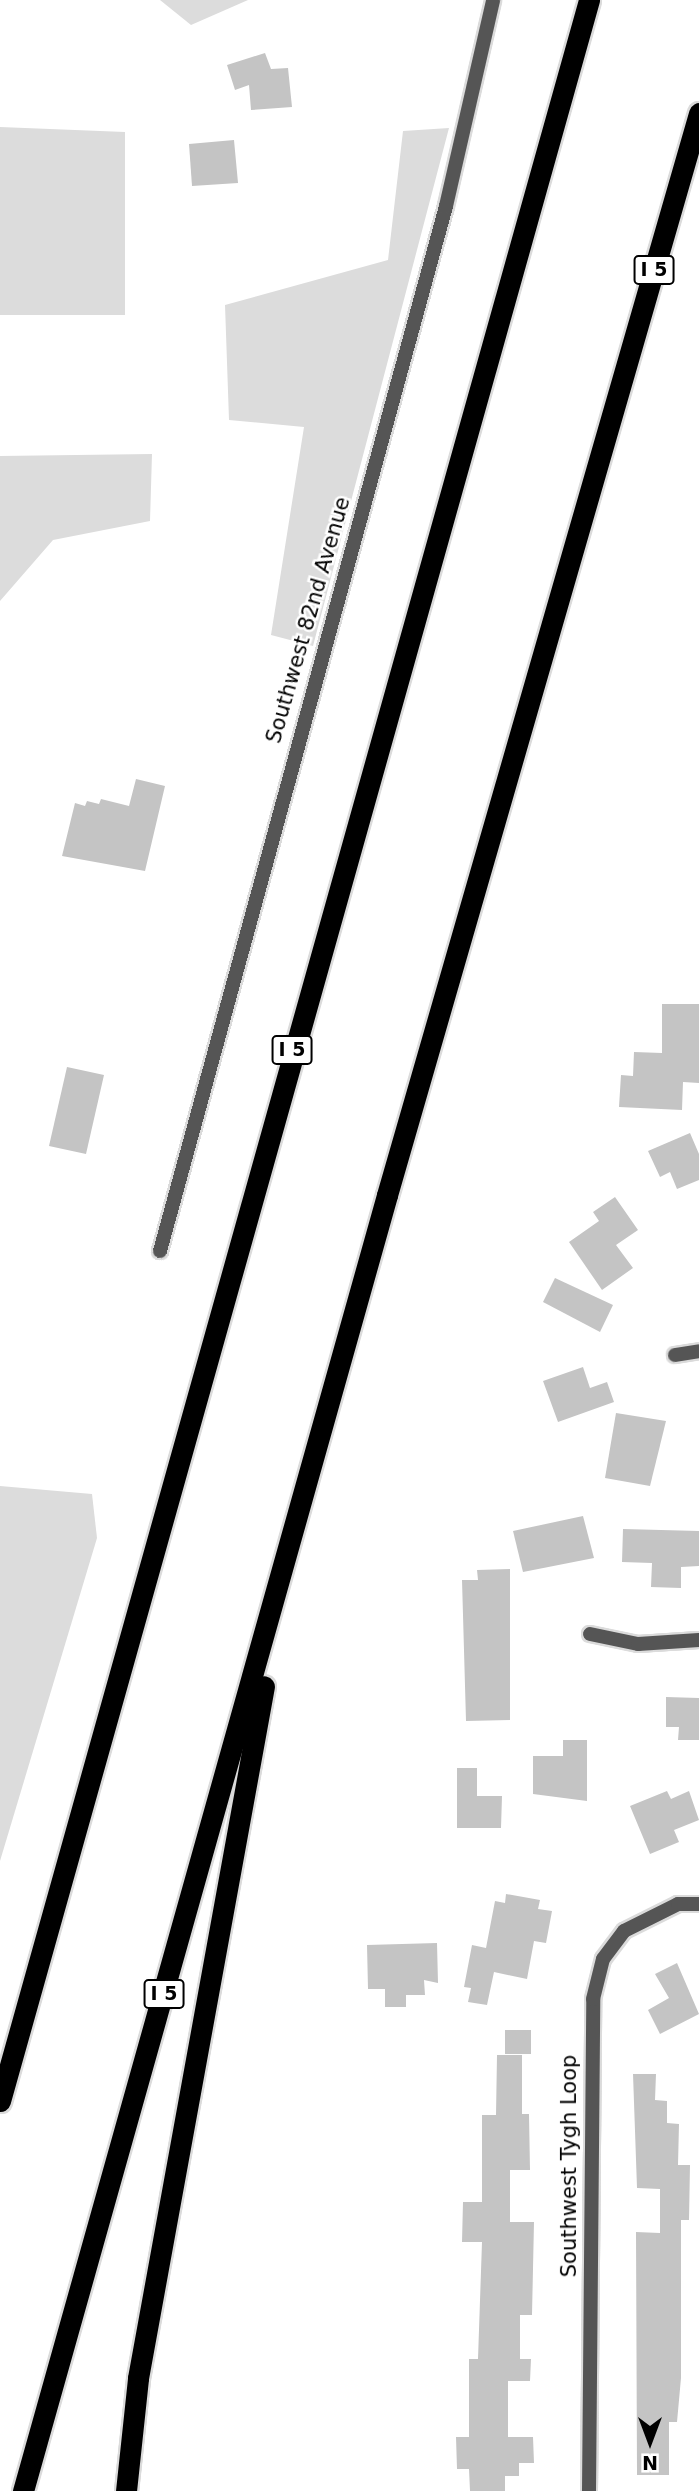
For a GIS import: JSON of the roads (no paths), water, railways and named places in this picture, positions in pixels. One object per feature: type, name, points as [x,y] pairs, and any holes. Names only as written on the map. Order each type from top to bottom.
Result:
[{"type":"highway","name":"I 5","points":[[0,2102],[589,0]]},
{"type":"highway","name":"I 5","points":[[23,2491],[699,113]]},
{"type":"highway","points":[[126,2491],[138,2378],[287,1561]]},
{"type":"street","name":"Southwest 82nd Avenue","points":[[160,1251],[446,206],[493,0]]},
{"type":"street","points":[[675,1355],[699,1351]]},
{"type":"street","points":[[590,1634],[638,1644],[699,1640]]},
{"type":"street","name":"Southwest Tygh Loop","points":[[589,2491],[593,1999],[603,1959],[624,1931],[678,1904],[699,1904]]}]
